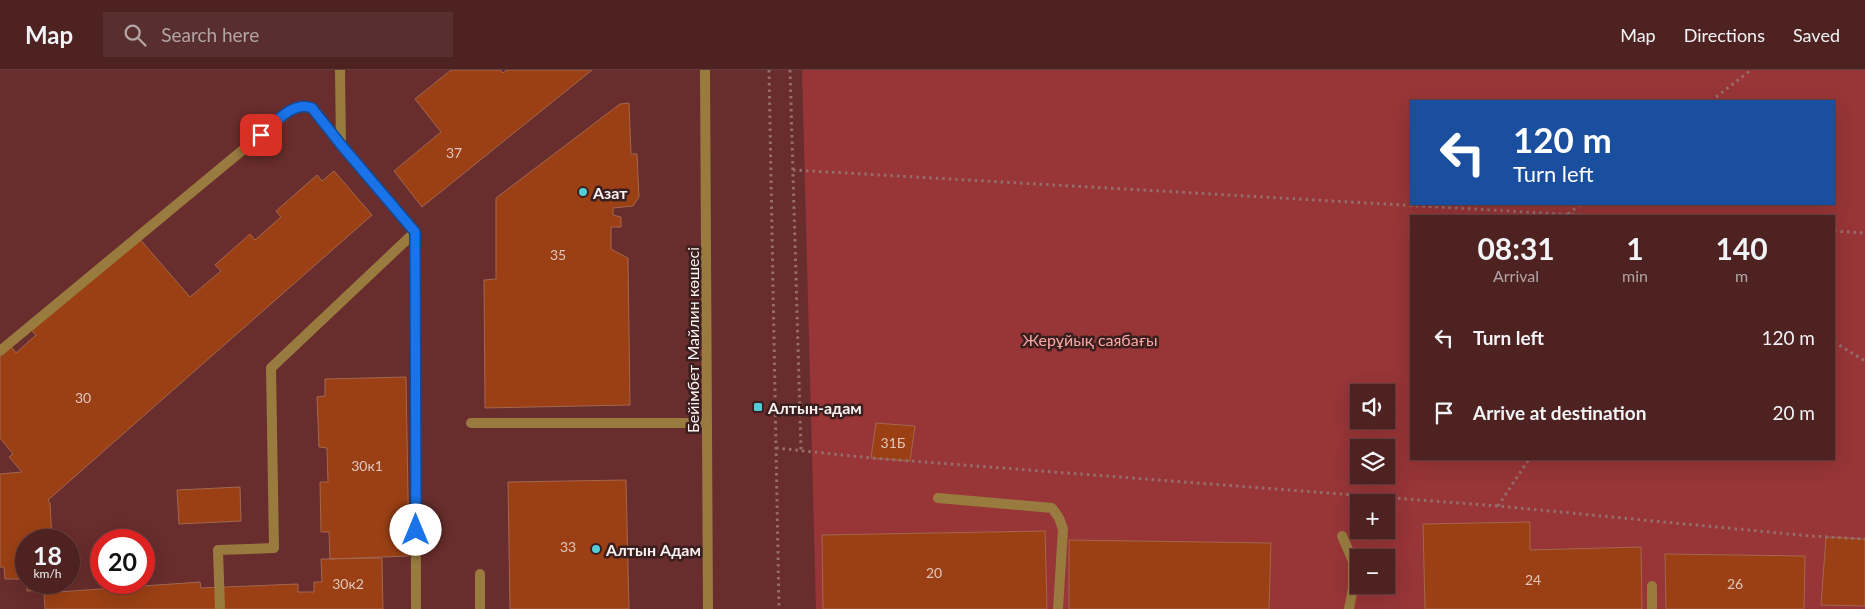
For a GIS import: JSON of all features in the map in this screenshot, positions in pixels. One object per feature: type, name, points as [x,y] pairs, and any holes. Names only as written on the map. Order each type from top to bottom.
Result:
[{"type":"street","points":[[340,70],[342,146]]},
{"type":"street","name":"Бейімбет Майлин көшесі","points":[[705,70],[708,609]]},
{"type":"street","points":[[0,351],[291,110],[301,106],[312,108],[415,232],[416,609]]},
{"type":"street","points":[[220,609],[218,550],[274,548],[271,368],[415,232]]},
{"type":"street","points":[[470,423],[707,423]]},
{"type":"street","points":[[938,498],[1052,508],[1059,518],[1063,529],[1058,609]]},
{"type":"street","points":[[1342,536],[1353,561],[1353,588],[1349,609]]},
{"type":"street","points":[[480,574],[480,609]]},
{"type":"street","points":[[1652,586],[1652,609]]},
{"type":"path","points":[[769,70],[779,609]]},
{"type":"path","points":[[790,70],[801,450]]},
{"type":"path","points":[[1712,100],[1751,70]]},
{"type":"path","points":[[793,170],[1567,215],[1580,205]]},
{"type":"path","points":[[1835,231],[1865,233]]},
{"type":"path","points":[[1835,343],[1865,361]]},
{"type":"path","points":[[776,448],[910,461],[1498,506],[1810,536],[1865,539]]},
{"type":"path","points":[[1498,506],[1528,460]]},
{"type":"green space","name":"Жерұйық саябағы","points":[[802,70],[1865,70],[1865,609],[816,609]]},
{"type":"building","points":[[451,70],[500,70],[503,73],[507,70],[592,70],[422,207],[394,171],[441,132],[415,99]]},
{"type":"building","points":[[629,103],[631,154],[637,154],[639,197],[633,206],[613,208],[613,215],[621,217],[621,227],[611,227],[611,249],[628,258],[630,405],[485,408],[484,280],[496,279],[496,198],[620,104]]},
{"type":"building","points":[[334,171],[372,215],[48,500],[50,503],[51,529],[15,529],[15,579],[5,579],[4,567],[0,567],[0,474],[22,472],[9,457],[13,454],[0,438],[0,355],[11,346],[16,353],[36,335],[30,329],[138,237],[190,297],[221,271],[215,265],[250,234],[255,240],[281,217],[276,211],[317,175],[322,181]]},
{"type":"building","points":[[406,377],[409,556],[330,559],[329,532],[321,532],[320,482],[328,482],[327,448],[319,447],[317,397],[325,396],[325,379]]},
{"type":"building","points":[[876,423],[915,426],[910,461],[871,458]]},
{"type":"building","points":[[626,480],[629,609],[510,609],[508,482]]},
{"type":"building","points":[[240,487],[241,521],[179,524],[177,490]]},
{"type":"building","points":[[1530,522],[1530,550],[1641,547],[1642,609],[1425,609],[1423,524]]},
{"type":"building","points":[[1045,531],[1047,609],[823,609],[822,535]]},
{"type":"building","points":[[1826,537],[1865,539],[1865,606],[1821,605]]},
{"type":"building","points":[[1069,540],[1271,543],[1269,609],[1069,609]]},
{"type":"building","points":[[1665,554],[1805,556],[1804,609],[1666,609]]},
{"type":"building","points":[[382,558],[383,609],[45,609],[44,594],[80,594],[80,590],[90,590],[90,594],[155,594],[155,585],[200,582],[201,588],[298,584],[298,592],[314,592],[314,582],[322,582],[321,559]]},
{"type":"place","name":"Азат","points":[[583,192]]},
{"type":"place","name":"Алтын-адам","points":[[758,407]]},
{"type":"place","name":"Алтын Адам","points":[[596,549]]},
{"type":"route","points":[[261,135],[291,110],[301,106],[312,108],[415,232],[416,530]]}]
